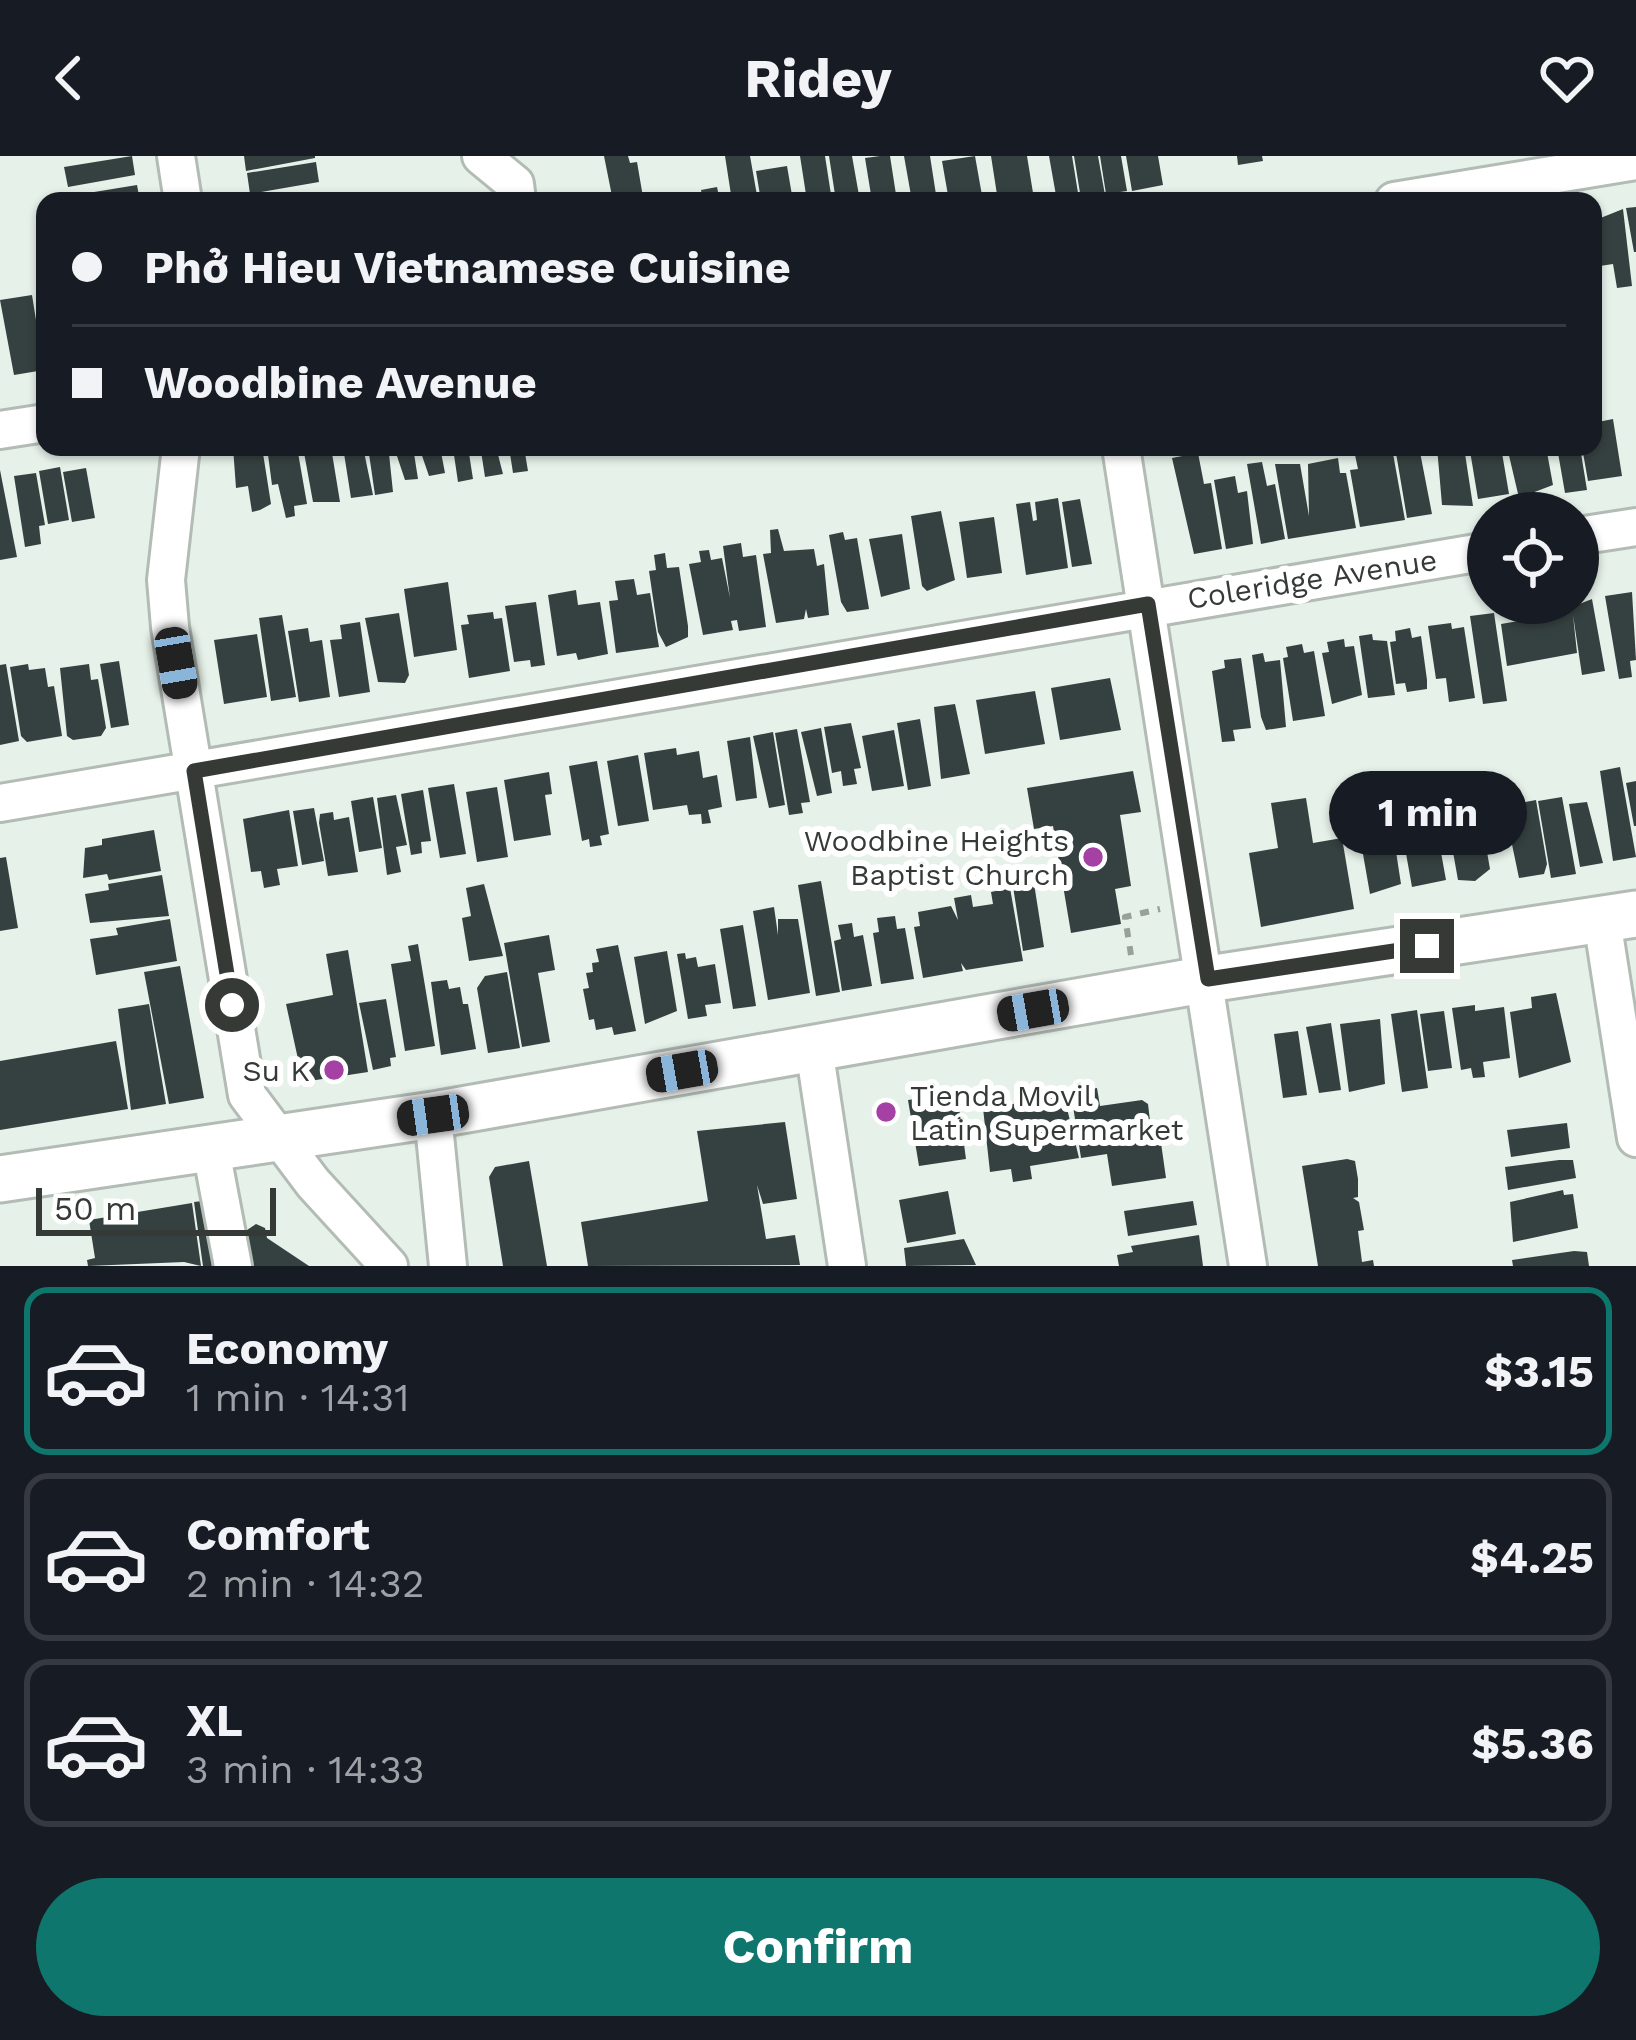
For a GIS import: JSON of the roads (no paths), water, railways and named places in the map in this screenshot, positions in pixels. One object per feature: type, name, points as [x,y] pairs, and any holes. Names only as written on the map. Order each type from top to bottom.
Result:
[{"type":"main road","points":[[0,1179],[433,1115],[1208,979],[1619,917]]},
{"type":"street","points":[[176,156],[182,192]]},
{"type":"street","points":[[481,156],[515,184],[516,192]]},
{"type":"street","points":[[1448,192],[1636,161]]},
{"type":"street","points":[[0,430],[36,424]]},
{"type":"street","points":[[181,456],[166,580],[247,1095],[389,1266]]},
{"type":"street","points":[[1123,456],[1208,979],[1248,1266]]},
{"type":"street","points":[[1599,533],[1636,527]]},
{"type":"street","name":"Coleridge Avenue","points":[[0,803],[1467,553]]},
{"type":"street","points":[[1619,917],[1636,1138]]},
{"type":"street","points":[[814,1048],[847,1266]]},
{"type":"street","points":[[433,1115],[448,1266]]},
{"type":"street","points":[[211,1150],[233,1266]]},
{"type":"place","name":"Woodbine Heights Baptist Church","points":[[1093,857]]},
{"type":"place","name":"Su K","points":[[334,1070]]},
{"type":"place","name":"Tienda Movil Latin Supermarket","points":[[886,1112]]}]
